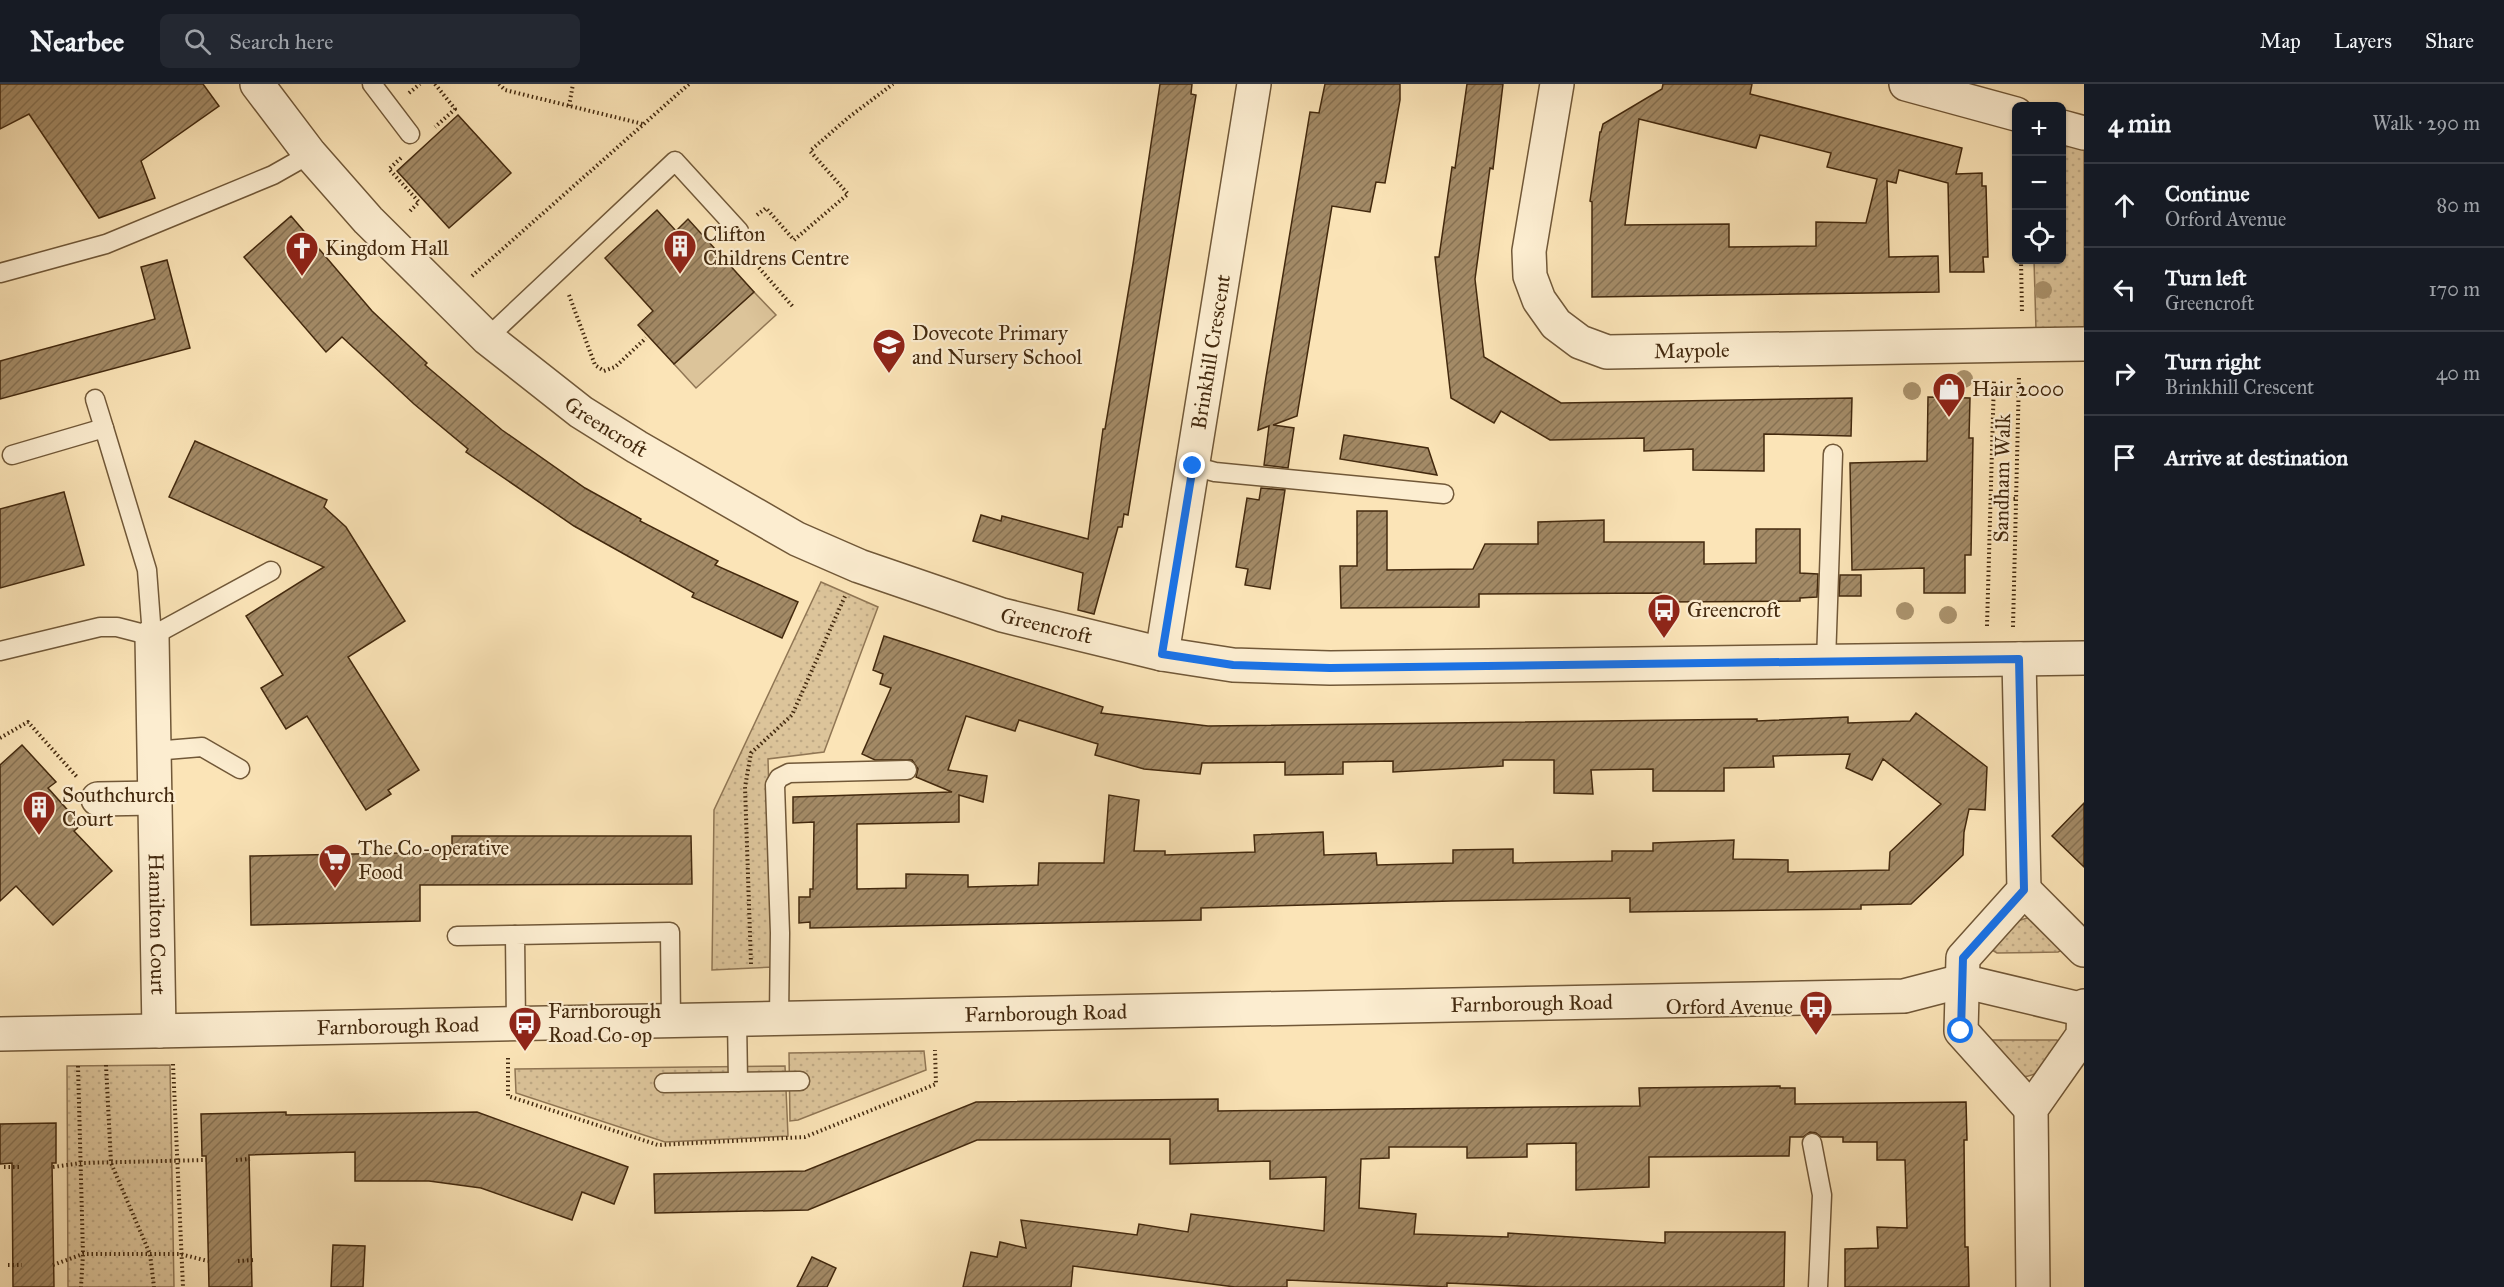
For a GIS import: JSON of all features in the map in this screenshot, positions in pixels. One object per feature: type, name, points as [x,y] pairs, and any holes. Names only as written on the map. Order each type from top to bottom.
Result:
[{"type":"street","name":"Greencroft","points":[[257,84],[310,154],[368,220],[447,300],[487,338],[581,412],[797,539],[859,566],[1002,615],[1162,654],[1233,665],[1330,668],[2084,658]]},
{"type":"street","name":"Brinkhill Crescent","points":[[1162,654],[1254,84]]},
{"type":"street","name":"Maypole","points":[[1557,84],[1529,251],[1530,276],[1539,300],[1556,324],[1580,342],[1607,352],[2084,344]]},
{"type":"street","points":[[1906,84],[1960,91],[2012,112]]},
{"type":"street","points":[[2066,128],[2084,133]]},
{"type":"street","name":"Hamilton Court","points":[[152,636],[159,1031]]},
{"type":"street","points":[[2019,659],[2024,890],[1963,958],[1962,1033],[2031,1109]]},
{"type":"street","points":[[98,799],[155,798]]},
{"type":"street","points":[[2024,890],[2084,950]]},
{"type":"street","name":"Farnborough Road","points":[[0,1034],[1905,996],[1962,981],[2084,1009]]},
{"type":"street","points":[[2033,1287],[2031,1109],[2083,1035],[2084,1009]]},
{"type":"lane","points":[[372,84],[410,134]]},
{"type":"lane","points":[[0,273],[106,244],[273,175],[310,154]]},
{"type":"lane","points":[[487,338],[675,161],[739,231]]},
{"type":"lane","points":[[95,399],[147,570],[152,636]]},
{"type":"lane","points":[[12,455],[104,428]]},
{"type":"lane","points":[[1826,662],[1833,454]]},
{"type":"lane","points":[[1193,466],[1215,472],[1444,494]]},
{"type":"lane","points":[[0,651],[100,627],[117,627],[152,636],[271,571]]},
{"type":"lane","points":[[154,750],[202,747],[240,769]]},
{"type":"lane","points":[[779,1018],[780,933],[775,785],[779,778],[789,773],[907,770]]},
{"type":"lane","points":[[458,936],[670,932],[671,1021]]},
{"type":"lane","points":[[515,935],[516,1024]]},
{"type":"lane","points":[[737,1019],[738,1082]]},
{"type":"lane","points":[[664,1083],[800,1081]]},
{"type":"lane","points":[[1812,1143],[1822,1195],[1818,1287]]},
{"type":"path","points":[[500,84],[505,90],[643,125]]},
{"type":"path","points":[[569,106],[573,84]]},
{"type":"path","points":[[447,300],[689,84]]},
{"type":"path","points":[[794,308],[732,237],[766,207],[794,240],[848,194],[810,151],[849,117],[893,84]]},
{"type":"path","name":"Sandham Walk","points":[[1986,660],[1990,500],[2008,345],[2020,264]]},
{"type":"path","points":[[553,276],[573,299],[595,365],[604,370],[615,367],[646,338]]},
{"type":"path","name":"Sandham Walk","points":[[2008,345],[2016,499],[2013,643],[2019,659]]},
{"type":"path","points":[[1990,500],[2016,499]]},
{"type":"path","points":[[0,738],[28,722],[98,799]]},
{"type":"path","points":[[105,1032],[111,1163],[150,1254],[154,1287]]},
{"type":"path","points":[[508,1058],[508,1096],[658,1146],[805,1137],[936,1084],[935,1050]]},
{"type":"path","points":[[175,1064],[180,1254],[183,1287]]},
{"type":"path","points":[[78,1066],[83,1254],[81,1287]]},
{"type":"path","points":[[236,1160],[250,1159]]},
{"type":"path","points":[[53,1167],[81,1163],[206,1160]]},
{"type":"path","points":[[4,1167],[22,1167]]},
{"type":"path","points":[[53,1265],[83,1254],[180,1254],[208,1261]]},
{"type":"path","points":[[238,1261],[254,1260]]},
{"type":"path","points":[[8,1265],[22,1265]]},
{"type":"shaded area","points":[[2066,142],[2084,147],[2084,329],[2036,330],[2034,264],[2066,264]]},
{"type":"shaded area","points":[[754,292],[776,315],[696,388],[674,364]]},
{"type":"shaded area","points":[[821,582],[878,607],[824,752],[768,759],[774,967],[712,970],[714,810]]},
{"type":"shaded area","points":[[2027,918],[2035,921],[2062,950],[2058,952],[1997,953],[1992,950],[2011,923]]},
{"type":"shaded area","points":[[2057,1040],[2060,1045],[2040,1071],[2020,1077],[1989,1041]]},
{"type":"shaded area","points":[[924,1051],[926,1070],[798,1120],[790,1121],[789,1053]]},
{"type":"shaded area","points":[[170,1065],[174,1287],[68,1287],[67,1066]]},
{"type":"shaded area","points":[[785,1066],[788,1136],[665,1142],[516,1093],[515,1069]]},
{"type":"building","points":[[0,84],[203,84],[219,106],[141,161],[155,198],[99,218],[29,114],[0,129]]},
{"type":"building","points":[[1160,84],[1192,84],[1191,94],[1196,95],[1128,515],[1124,514],[1122,527],[1118,527],[1094,614],[1078,610],[1083,573],[973,541],[981,515],[1001,521],[1002,516],[1088,539],[1103,429],[1105,429],[1133,264]]},
{"type":"building","points":[[1325,84],[1400,84],[1400,100],[1385,183],[1376,182],[1370,212],[1332,206],[1297,416],[1273,425],[1294,428],[1288,468],[1264,465],[1269,426],[1258,430],[1266,377],[1310,112],[1319,113]]},
{"type":"building","points":[[1467,84],[1503,84],[1493,169],[1490,168],[1475,279],[1484,357],[1561,403],[1852,398],[1851,436],[1764,434],[1764,471],[1693,470],[1693,449],[1644,451],[1644,438],[1550,440],[1501,411],[1494,423],[1451,398],[1435,257],[1439,257]]},
{"type":"building","points":[[1663,84],[1752,84],[1750,94],[1962,148],[1956,174],[1982,173],[1982,186],[1986,186],[1988,257],[1983,257],[1984,272],[1950,272],[1948,183],[1899,170],[1896,183],[1887,181],[1889,257],[1938,256],[1939,292],[1592,297],[1592,202],[1590,201],[1600,132],[1603,124],[1662,89]],"holes":[[[1639,119],[1756,148],[1760,135],[1831,153],[1827,167],[1877,179],[1866,223],[1816,222],[1816,246],[1729,247],[1729,224],[1625,225]]]},
{"type":"building","points":[[458,115],[511,173],[449,228],[397,171]]},
{"type":"building","name":"Clifton Childrens Centre","points":[[657,210],[676,231],[688,219],[754,292],[674,364],[638,325],[653,311],[605,258]]},
{"type":"building","points":[[291,216],[372,311],[427,363],[425,365],[502,430],[585,488],[641,519],[640,521],[718,561],[715,565],[798,602],[782,638],[692,597],[694,593],[574,526],[466,452],[468,449],[414,404],[342,337],[326,352],[244,257]]},
{"type":"building","points":[[167,260],[190,348],[0,399],[0,361],[155,319],[141,267]]},
{"type":"building","points":[[1928,397],[1970,398],[1969,438],[1973,438],[1971,555],[1965,555],[1965,593],[1924,593],[1924,568],[1852,570],[1850,463],[1927,461]]},
{"type":"building","points":[[1344,435],[1428,448],[1437,475],[1340,459]]},
{"type":"building","points":[[195,441],[327,500],[324,507],[346,527],[405,621],[348,657],[419,770],[388,790],[391,794],[366,810],[307,716],[286,729],[261,688],[283,675],[246,616],[324,567],[169,497]]},
{"type":"building","points":[[1261,488],[1285,490],[1270,589],[1245,585],[1248,569],[1236,567],[1247,498],[1259,500]]},
{"type":"building","points":[[64,492],[84,565],[0,588],[0,509]]},
{"type":"building","points":[[1357,511],[1387,511],[1387,570],[1473,569],[1485,544],[1538,544],[1538,522],[1604,520],[1604,542],[1704,542],[1704,564],[1756,563],[1756,529],[1800,529],[1800,573],[1818,574],[1817,597],[1800,598],[1800,601],[1661,602],[1661,593],[1479,594],[1479,607],[1341,608],[1340,566],[1357,566]]},
{"type":"building","points":[[1840,575],[1861,575],[1861,596],[1839,596]]},
{"type":"building","points":[[884,636],[1103,707],[1101,713],[1208,726],[1757,719],[1757,721],[1848,717],[1848,723],[1910,721],[1916,713],[1987,767],[1985,810],[1969,809],[1964,832],[1963,855],[1911,904],[1861,905],[1861,909],[1630,912],[1630,898],[1451,901],[1201,908],[1201,920],[810,928],[810,922],[799,923],[799,897],[810,897],[810,889],[813,889],[814,822],[793,823],[793,797],[952,792],[916,777],[918,769],[912,760],[875,760],[862,754],[891,688],[880,684],[883,674],[873,670]],"holes":[[[966,716],[1015,731],[1019,720],[1098,744],[1095,755],[1144,769],[1200,774],[1202,763],[1285,762],[1285,775],[1343,774],[1343,762],[1393,761],[1393,772],[1503,766],[1503,760],[1554,760],[1554,793],[1593,794],[1591,770],[1653,769],[1653,791],[1724,791],[1724,768],[1774,767],[1773,756],[1850,754],[1846,768],[1872,780],[1883,759],[1941,804],[1890,852],[1889,870],[1788,872],[1788,860],[1733,859],[1734,840],[1653,843],[1653,851],[1612,851],[1612,861],[1513,863],[1513,849],[1453,850],[1453,863],[1377,865],[1376,853],[1324,855],[1323,832],[1254,835],[1255,852],[1165,855],[1165,851],[1134,851],[1139,800],[1109,795],[1104,863],[1039,863],[1038,885],[968,887],[968,875],[906,874],[906,888],[857,889],[857,824],[959,822],[959,795],[983,802],[987,776],[948,770]]]},
{"type":"building","name":"Southchurch Court","points":[[22,745],[56,782],[48,788],[81,825],[74,831],[112,871],[53,925],[16,886],[0,901],[0,765]]},
{"type":"building","points":[[2084,803],[2084,867],[2052,836]]},
{"type":"building","points":[[452,836],[691,836],[692,884],[420,885],[420,921],[251,925],[250,856],[452,852]]},
{"type":"building","points":[[1780,1086],[1780,1088],[1795,1088],[1795,1104],[1966,1102],[1965,1247],[1968,1247],[1969,1287],[1845,1287],[1845,1249],[1878,1248],[1877,1227],[1907,1228],[1905,1160],[1877,1160],[1877,1142],[1843,1142],[1843,1137],[1821,1137],[1810,1132],[1803,1137],[1790,1137],[1789,1156],[1649,1157],[1649,1187],[1576,1190],[1576,1143],[1527,1144],[1527,1157],[1467,1158],[1467,1147],[1389,1147],[1389,1158],[1361,1159],[1359,1208],[1416,1214],[1414,1234],[1508,1237],[1508,1233],[1665,1243],[1665,1232],[1785,1232],[1784,1287],[1541,1287],[1447,1283],[1447,1287],[1287,1280],[1287,1287],[1235,1287],[1073,1266],[1071,1287],[963,1287],[971,1252],[997,1257],[1000,1242],[1026,1248],[1021,1220],[1137,1235],[1139,1224],[1188,1232],[1191,1214],[1324,1231],[1326,1177],[1270,1179],[1270,1161],[1170,1164],[1170,1139],[977,1140],[808,1210],[655,1213],[654,1174],[805,1171],[976,1102],[1218,1099],[1218,1111],[1640,1106],[1639,1088]]},
{"type":"building","points":[[286,1112],[286,1115],[477,1112],[628,1167],[614,1204],[582,1192],[572,1220],[481,1188],[429,1181],[355,1181],[355,1152],[249,1155],[252,1287],[209,1287],[206,1156],[202,1156],[201,1114]]},
{"type":"building","points":[[56,1123],[56,1163],[52,1163],[54,1287],[13,1287],[12,1163],[0,1164],[0,1124]]},
{"type":"building","points":[[333,1245],[365,1246],[363,1287],[331,1287]]},
{"type":"building","points":[[812,1257],[836,1268],[827,1287],[797,1287]]},
{"type":"place","name":"Clifton Childrens Centre","points":[[680,275]]},
{"type":"place","name":"Kingdom Hall","points":[[302,277]]},
{"type":"place","name":"Dovecote Primary and Nursery School","points":[[889,374]]},
{"type":"place","name":"Hair 2000","points":[[1949,418]]},
{"type":"place","name":"Greencroft","points":[[1664,639]]},
{"type":"place","name":"Southchurch Court","points":[[39,836]]},
{"type":"place","name":"The Co-operative Food","points":[[335,889]]},
{"type":"place","name":"Orford Avenue","points":[[1816,1036]]},
{"type":"place","name":"Farnborough Road Co-op","points":[[525,1052]]},
{"type":"route","points":[[1193,466],[1162,654],[1233,665],[1330,668],[2019,659],[2024,890],[1963,958],[1961,1031]]}]
